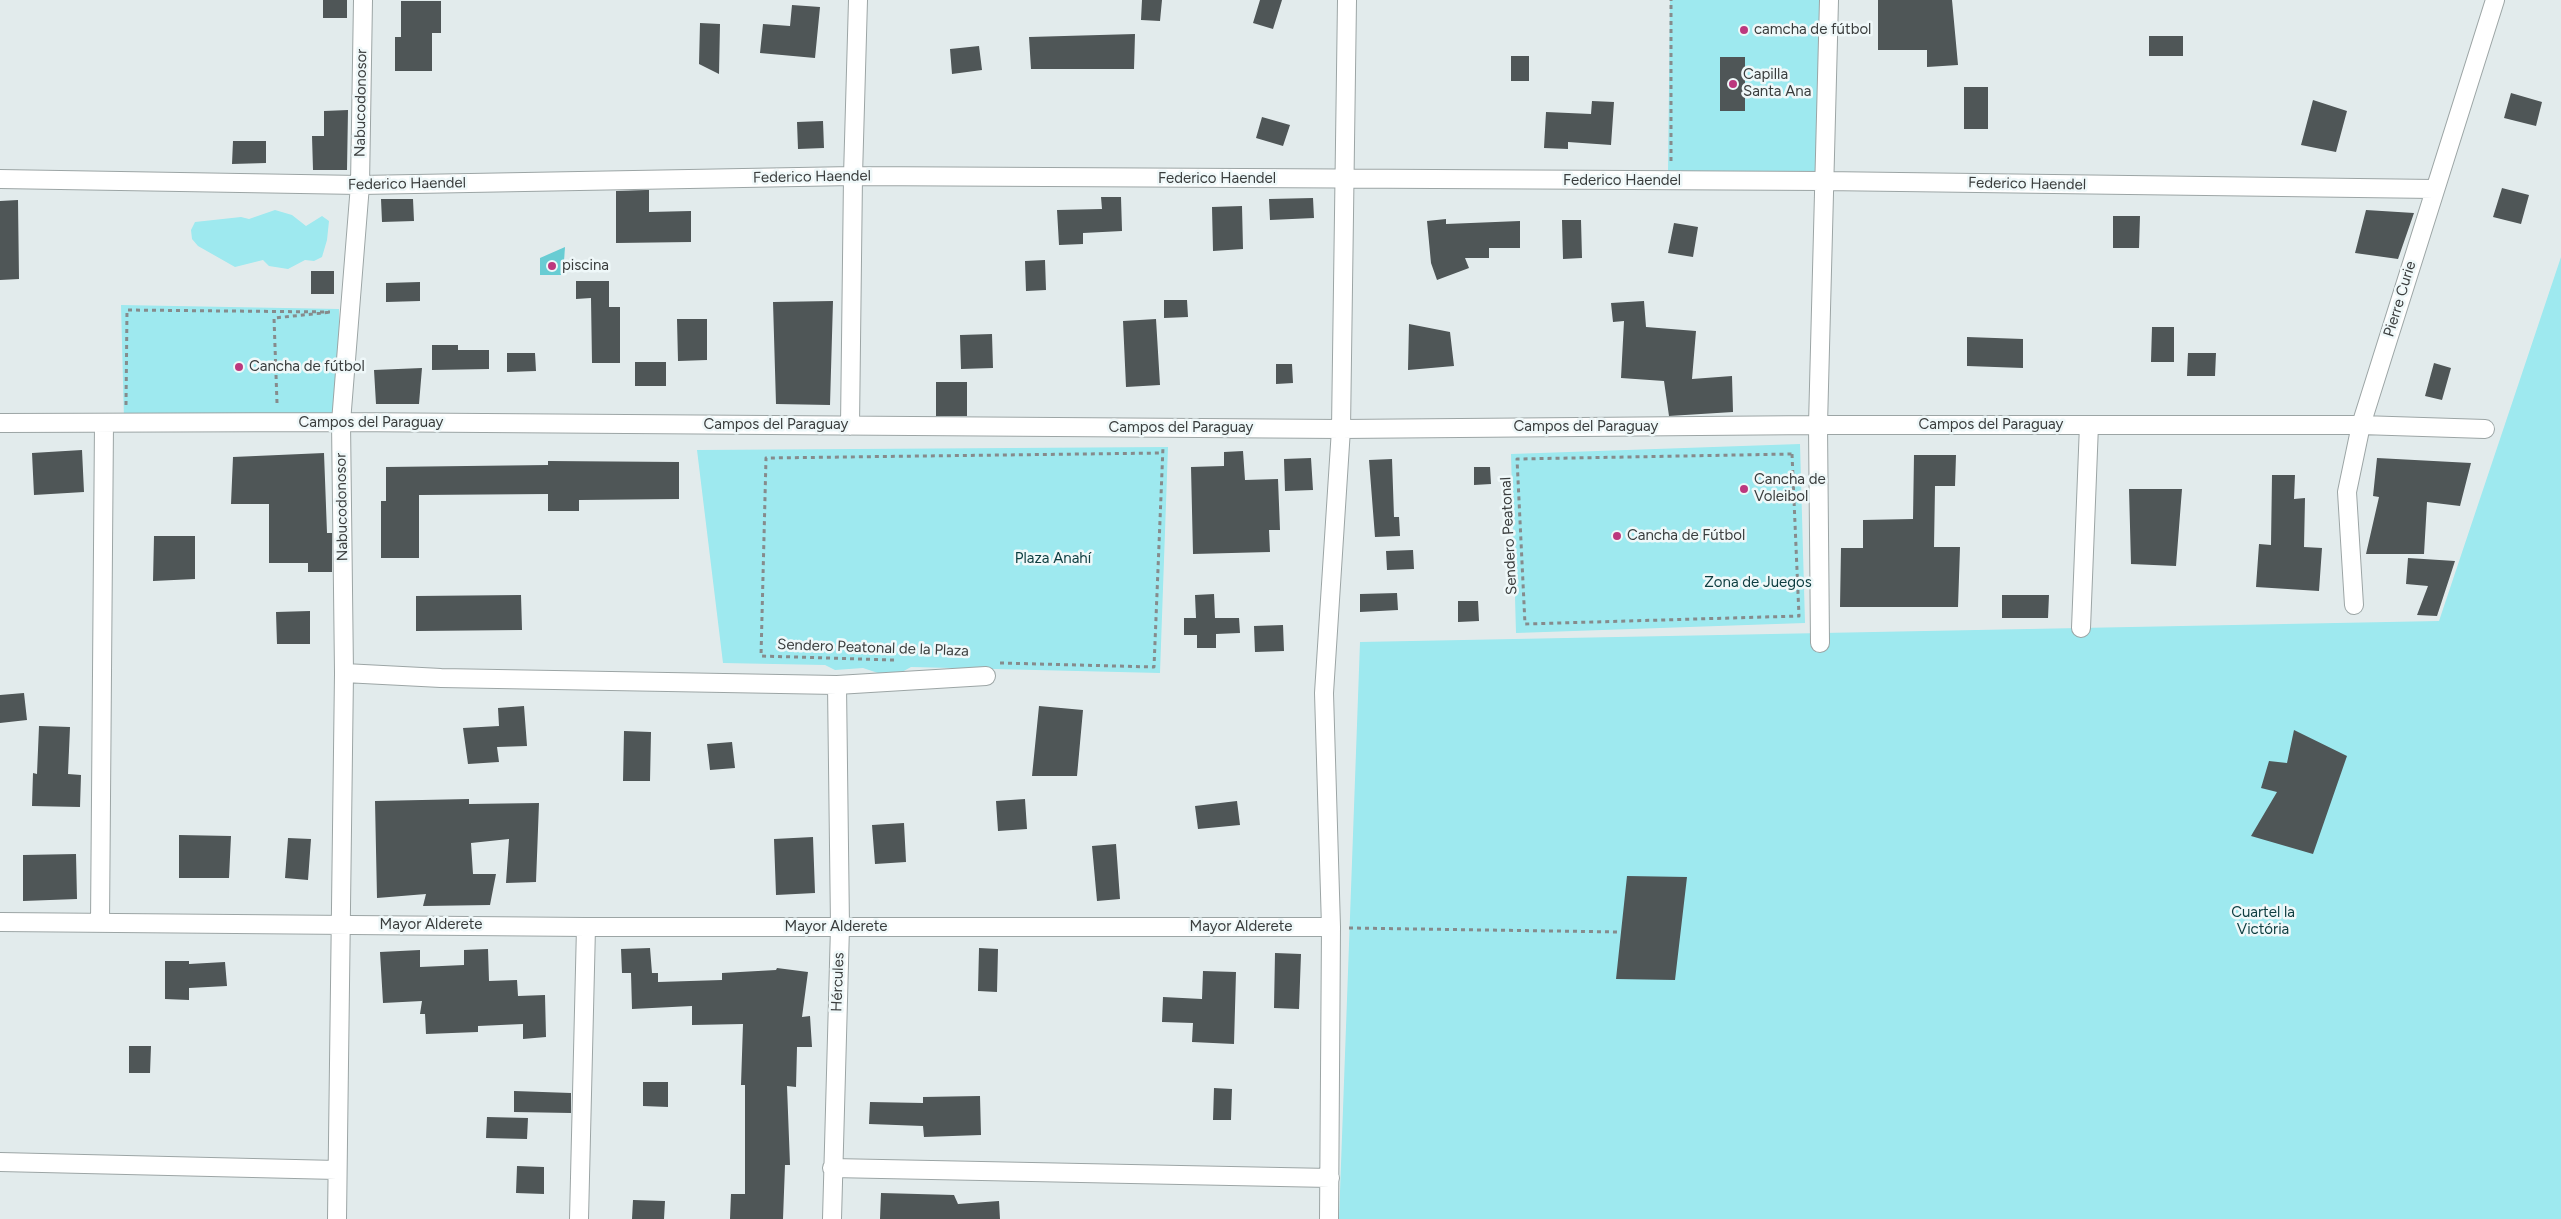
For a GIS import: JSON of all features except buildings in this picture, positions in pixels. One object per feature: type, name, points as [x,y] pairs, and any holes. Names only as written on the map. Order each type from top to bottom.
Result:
[{"type":"street","name":"Nabucodonosor","points":[[337,1219],[344,673],[341,422],[360,185],[363,0]]},
{"type":"street","points":[[850,426],[853,176],[858,0]]},
{"type":"street","points":[[1329,1219],[1331,927],[1324,693],[1341,429],[1347,0]]},
{"type":"street","points":[[1820,643],[1818,425],[1829,0]]},
{"type":"street","name":"Pierre Curie","points":[[2354,605],[2346,492],[2361,425],[2495,0]]},
{"type":"street","name":"Federico Haendel","points":[[0,179],[360,185],[853,176],[1824,182],[2434,190]]},
{"type":"street","name":"Campos del Paraguay","points":[[0,423],[341,422],[1341,429],[1818,425],[2361,425],[2485,429]]},
{"type":"street","points":[[100,923],[104,423]]},
{"type":"street","points":[[2081,628],[2089,425]]},
{"type":"street","points":[[344,673],[441,678],[837,686],[991,669]]},
{"type":"street","name":"Hércules","points":[[832,1219],[840,927],[837,686]]},
{"type":"street","name":"Mayor Alderete","points":[[0,922],[840,927],[1331,927]]},
{"type":"street","points":[[579,1219],[586,926]]},
{"type":"street","points":[[0,1162],[338,1170]]},
{"type":"street","points":[[832,1168],[1330,1178]]},
{"type":"path","points":[[1671,0],[1671,170]]},
{"type":"path","points":[[126,407],[127,310],[337,312],[274,318],[277,405]]},
{"type":"path","points":[[991,669],[1154,667],[1161,453],[1167,427]]},
{"type":"path","name":"Sendero Peatonal de la Plaza","points":[[898,660],[761,656],[766,458],[1161,453]]},
{"type":"path","name":"Sendero Peatonal","points":[[1792,454],[1799,616],[1525,624],[1517,459],[1792,454]]},
{"type":"path","points":[[1331,927],[1621,932]]},
{"type":"green space","points":[[1670,0],[1821,0],[1818,175],[1668,172]]},
{"type":"green space","points":[[275,210],[292,215],[306,226],[322,216],[329,221],[327,240],[322,257],[314,261],[305,260],[288,269],[269,266],[263,260],[235,267],[198,246],[192,239],[191,230],[195,222],[241,217],[249,219]]},
{"type":"green space","name":"Cuartel la Victória","points":[[2561,257],[2561,1219],[1339,1219],[1360,642],[2439,621]]},
{"type":"green space","points":[[121,305],[339,309],[339,416],[124,419]]},
{"type":"green space","name":"Zona de Juegos","points":[[1800,444],[1805,623],[1516,633],[1511,454]]},
{"type":"green space","name":"Plaza Anahí","points":[[1168,447],[1160,673],[911,667],[900,673],[881,674],[863,668],[835,670],[825,665],[723,663],[697,450]]},
{"type":"shaded area","name":"piscina","points":[[565,247],[563,275],[540,275],[540,258]]},
{"type":"place","name":"camcha de fútbol","points":[[1744,30]]},
{"type":"place","name":"Capilla Santa Ana","points":[[1733,84]]},
{"type":"place","name":"piscina","points":[[552,266]]},
{"type":"place","name":"Cancha de fútbol","points":[[239,367]]},
{"type":"place","name":"Cancha de Voleibol","points":[[1744,489]]},
{"type":"place","name":"Cancha de Fútbol","points":[[1617,536]]}]
